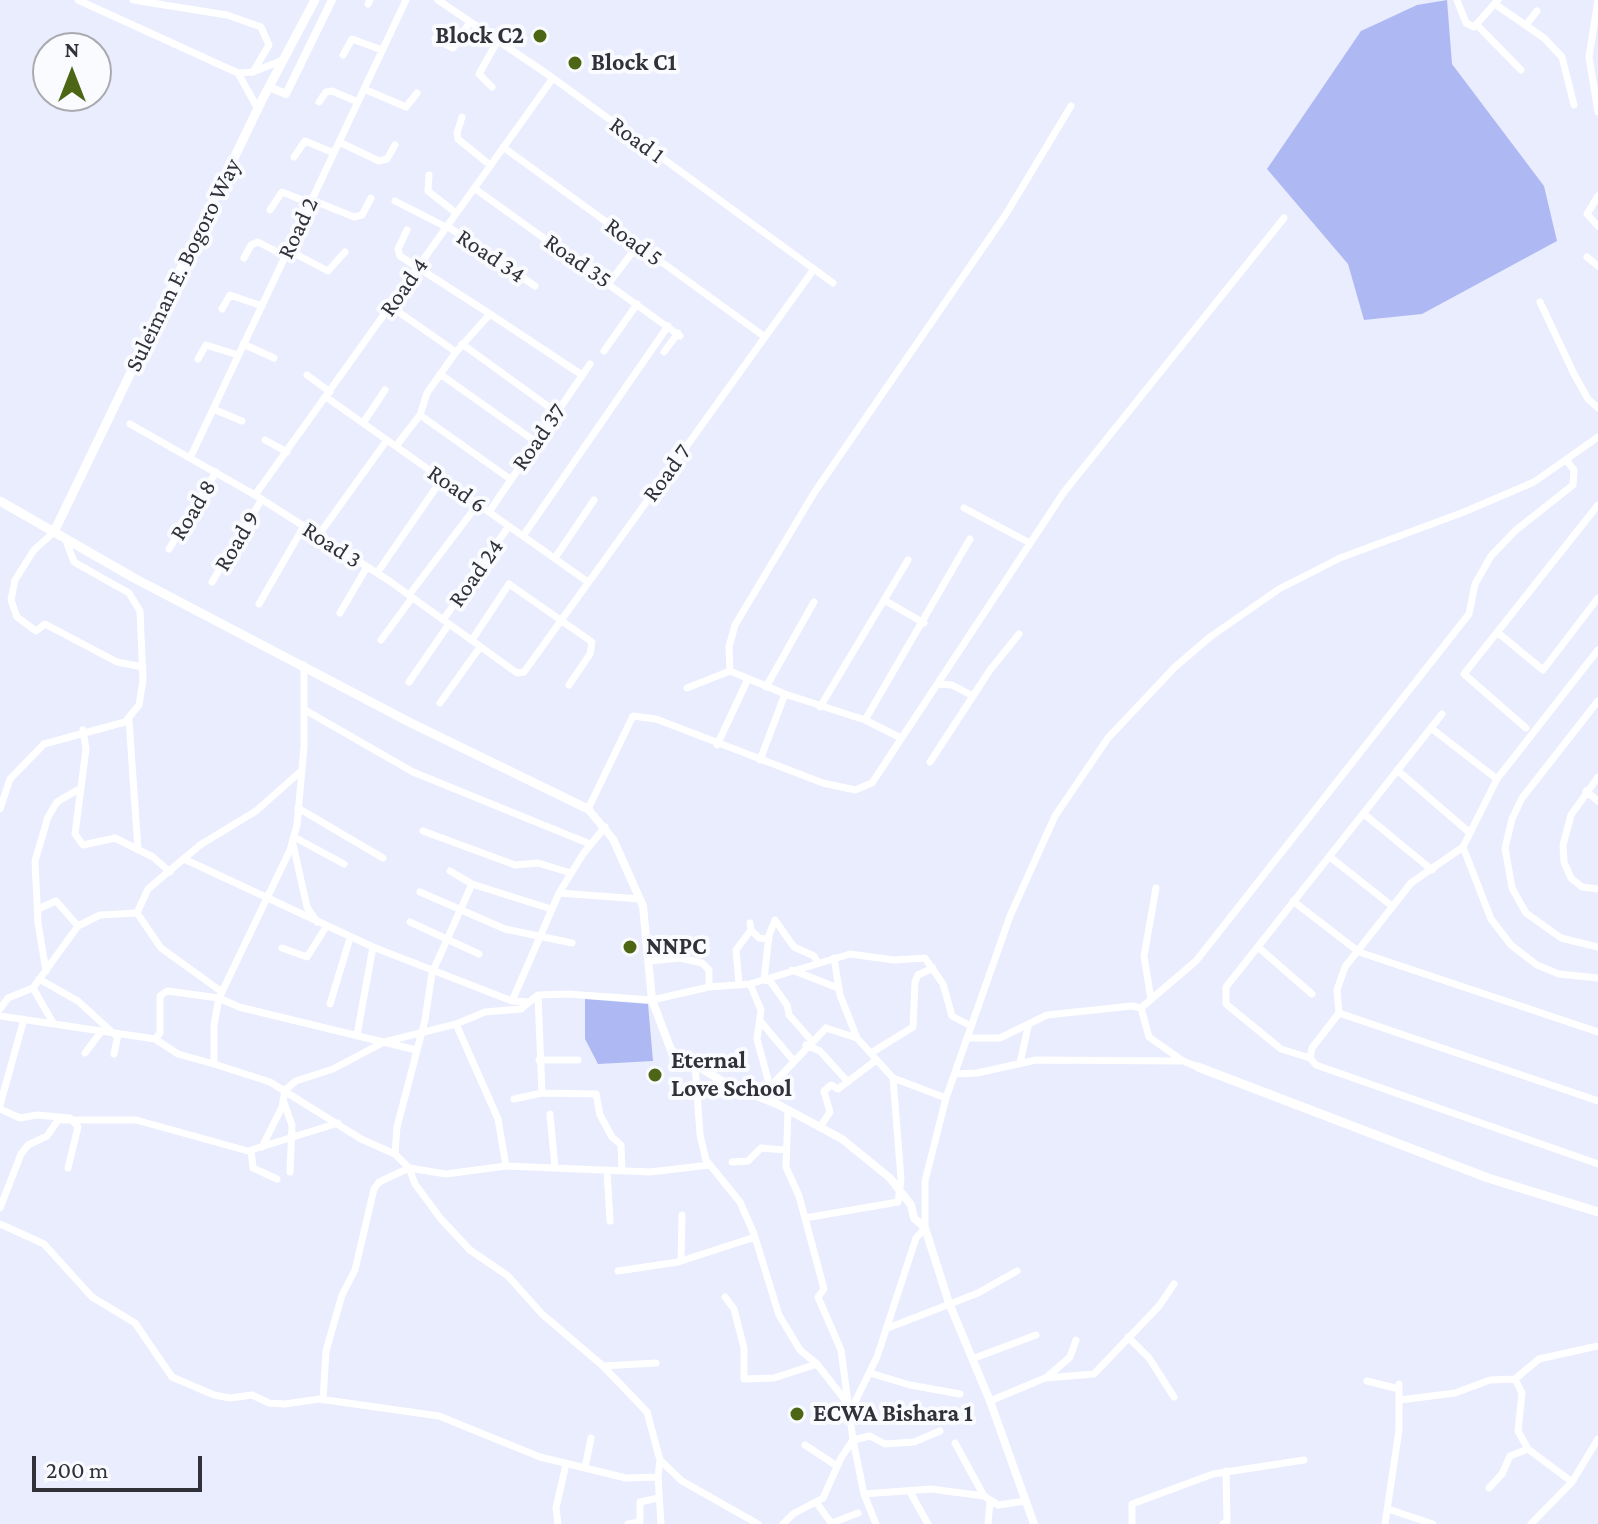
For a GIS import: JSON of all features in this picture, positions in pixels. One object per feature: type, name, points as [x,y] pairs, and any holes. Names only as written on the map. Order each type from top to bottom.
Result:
[{"type":"main road","name":"Suleiman E. Bogoro Way","points":[[54,532],[258,109],[315,0]]},
{"type":"main road","points":[[0,501],[134,578],[411,723],[588,809]]},
{"type":"main road","points":[[1198,1067],[1488,1178],[1598,1212]]},
{"type":"street","points":[[78,0],[238,73],[253,72],[283,60]]},
{"type":"street","points":[[133,0],[227,15],[261,27],[269,45],[253,72]]},
{"type":"street","points":[[269,87],[286,94],[332,0]]},
{"type":"street","name":"Road 2","points":[[191,456],[406,0]]},
{"type":"street","name":"Road 1","points":[[438,0],[553,78],[833,283]]},
{"type":"street","points":[[1457,0],[1470,27],[1478,26],[1497,2],[1562,57],[1574,105]]},
{"type":"street","points":[[1598,0],[1589,57],[1598,112]]},
{"type":"street","points":[[1526,25],[1537,11]]},
{"type":"street","points":[[435,39],[453,48],[470,22]]},
{"type":"street","points":[[1478,26],[1521,70]]},
{"type":"street","points":[[343,55],[349,41],[355,39],[382,50]]},
{"type":"street","points":[[492,87],[479,74],[498,40]]},
{"type":"street","points":[[238,73],[258,109]]},
{"type":"street","name":"Road 4","points":[[258,497],[553,78]]},
{"type":"street","points":[[364,89],[406,107],[417,93]]},
{"type":"street","points":[[319,102],[326,92],[332,91],[358,102]]},
{"type":"street","points":[[730,671],[729,647],[735,625],[806,507],[1006,214],[1071,106]]},
{"type":"street","points":[[462,117],[458,139],[490,165]]},
{"type":"street","points":[[294,157],[305,141],[334,153]]},
{"type":"street","points":[[339,142],[379,161],[387,159],[395,145]]},
{"type":"street","name":"Road 5","points":[[503,147],[765,337]]},
{"type":"street","points":[[429,175],[428,191],[456,213]]},
{"type":"street","name":"Road 35","points":[[474,188],[679,334],[664,352]]},
{"type":"street","points":[[270,210],[282,192],[354,217],[362,215],[371,198]]},
{"type":"street","points":[[1598,196],[1587,214],[1598,226]]},
{"type":"street","name":"Road 34","points":[[395,201],[447,226],[535,286]]},
{"type":"street","points":[[925,1228],[914,1218],[911,1205],[898,1185],[842,1139],[767,1099],[727,1084],[671,1050],[652,1000],[640,899],[605,827],[588,809],[629,717],[656,719],[717,745],[823,783],[864,790],[872,783],[939,684],[1028,542],[1141,395],[1284,218]]},
{"type":"street","points":[[407,230],[398,253],[582,375]]},
{"type":"street","points":[[244,258],[251,245],[258,242],[328,271],[345,252]]},
{"type":"street","points":[[609,283],[638,245]]},
{"type":"street","points":[[1587,257],[1598,266]]},
{"type":"street","name":"Road 7","points":[[517,673],[524,672],[531,665],[814,269]]},
{"type":"street","points":[[222,309],[230,295],[262,306]]},
{"type":"street","points":[[1540,302],[1574,374],[1588,399],[1598,408]]},
{"type":"street","points":[[604,351],[637,304]]},
{"type":"street","points":[[390,306],[456,352]]},
{"type":"street","points":[[396,446],[420,415],[427,393],[440,374],[490,314]]},
{"type":"street","points":[[523,536],[668,326]]},
{"type":"street","points":[[243,344],[274,358]]},
{"type":"street","points":[[462,344],[556,412]]},
{"type":"street","points":[[198,359],[206,345],[238,355]]},
{"type":"street","name":"Road 37","points":[[489,512],[590,364]]},
{"type":"street","points":[[440,374],[536,442]]},
{"type":"street","name":"Road 6","points":[[307,375],[363,423],[588,582]]},
{"type":"street","points":[[363,423],[385,390]]},
{"type":"street","points":[[213,409],[242,421]]},
{"type":"street","points":[[420,415],[510,479]]},
{"type":"street","name":"Road 3","points":[[130,424],[191,456],[304,526],[377,573],[517,673]]},
{"type":"street","points":[[1034,1524],[990,1401],[949,1303],[925,1228],[925,1181],[946,1098],[971,1026],[1025,876],[1055,816],[1108,738],[1175,667],[1246,611],[1303,576],[1382,541],[1502,497],[1567,461],[1598,437]]},
{"type":"street","points":[[265,440],[287,452]]},
{"type":"street","points":[[318,536],[387,440]]},
{"type":"street","points":[[1141,1008],[1196,961],[1469,614],[1475,584],[1491,556],[1516,530],[1573,485],[1574,470],[1567,461]]},
{"type":"street","name":"Road 8","points":[[169,549],[216,472]]},
{"type":"street","points":[[377,573],[442,479]]},
{"type":"street","name":"Road 9","points":[[212,582],[258,497]]},
{"type":"street","points":[[555,558],[594,500]]},
{"type":"street","points":[[381,640],[478,504]]},
{"type":"street","points":[[1526,728],[1464,678],[1598,505]]},
{"type":"street","points":[[964,508],[1028,542]]},
{"type":"street","points":[[259,604],[304,526]]},
{"type":"street","name":"Road 24","points":[[409,682],[509,526]]},
{"type":"street","points":[[54,532],[34,550],[15,580],[11,600],[17,617],[36,631],[45,624],[117,662],[143,667]]},
{"type":"street","points":[[65,538],[74,562],[129,593],[140,611],[143,667],[139,705],[129,720],[138,850]]},
{"type":"street","points":[[865,720],[970,539]]},
{"type":"street","points":[[820,707],[908,560]]},
{"type":"street","points":[[340,613],[367,567]]},
{"type":"street","points":[[472,640],[509,584],[592,642],[590,654],[569,685]]},
{"type":"street","points":[[1497,632],[1543,670],[1598,598]]},
{"type":"street","points":[[884,600],[924,623]]},
{"type":"street","points":[[766,687],[814,602]]},
{"type":"street","points":[[930,762],[1019,634]]},
{"type":"street","points":[[440,703],[480,647]]},
{"type":"street","points":[[1310,1058],[1312,1048],[1339,1013],[1340,979],[1359,952],[1411,883],[1463,847],[1497,779],[1598,650]]},
{"type":"street","points":[[214,1064],[214,1025],[221,995],[242,943],[294,840],[305,710],[304,665]]},
{"type":"street","points":[[687,688],[730,671],[820,707],[865,720],[901,738]]},
{"type":"street","points":[[717,745],[748,679]]},
{"type":"street","points":[[939,684],[952,685],[973,696]]},
{"type":"street","points":[[760,760],[785,694]]},
{"type":"street","points":[[1598,701],[1522,798],[1512,819],[1505,848],[1512,888],[1526,913],[1561,938],[1598,947]]},
{"type":"street","points":[[305,710],[413,772],[590,844]]},
{"type":"street","points":[[1442,714],[1226,987],[1226,1004],[1281,1049],[1310,1058],[1316,1065],[1598,1164]]},
{"type":"street","points":[[0,785],[10,779],[46,742],[65,740],[83,730],[129,720]]},
{"type":"street","points":[[1431,728],[1497,779]]},
{"type":"street","points":[[83,730],[86,749],[75,834],[83,845],[115,838],[153,857],[170,872]]},
{"type":"street","points":[[1397,770],[1470,833]]},
{"type":"street","points":[[137,913],[148,889],[200,845],[256,811],[300,772]]},
{"type":"street","points":[[1598,777],[1571,815],[1565,833],[1564,862],[1575,883],[1598,889]]},
{"type":"street","points":[[0,809],[10,779]]},
{"type":"street","points":[[46,971],[38,923],[40,908],[35,861],[48,817],[57,802],[79,789]]},
{"type":"street","points":[[1586,791],[1598,801]]},
{"type":"street","points":[[298,808],[383,858]]},
{"type":"street","points":[[1364,814],[1432,870]]},
{"type":"street","points":[[512,1001],[559,893],[590,844],[605,827]]},
{"type":"street","points":[[423,831],[515,865],[538,863],[571,873]]},
{"type":"street","points":[[294,840],[344,864]]},
{"type":"street","points":[[294,840],[307,907],[322,925]]},
{"type":"street","points":[[1463,847],[1491,919],[1511,945],[1537,965],[1559,974],[1598,978]]},
{"type":"street","points":[[1330,857],[1392,906]]},
{"type":"street","points":[[184,859],[268,896],[350,938],[432,973],[512,1001],[529,1002]]},
{"type":"street","points":[[450,871],[472,884],[551,909]]},
{"type":"street","points":[[395,1154],[397,1127],[421,1034],[432,973],[472,884]]},
{"type":"street","points":[[1151,999],[1144,956],[1156,888]]},
{"type":"street","points":[[420,892],[461,913],[539,938],[572,943]]},
{"type":"street","points":[[559,893],[640,899]]},
{"type":"street","points":[[40,908],[56,901],[78,926]]},
{"type":"street","points":[[1293,901],[1359,952],[1598,1032]]},
{"type":"street","points":[[0,1009],[8,998],[33,988],[78,926],[100,915],[137,913]]},
{"type":"street","points":[[137,913],[161,948],[239,1007],[416,1050]]},
{"type":"street","points":[[770,1087],[757,1039],[761,1022],[756,994],[775,920],[794,947],[814,956],[818,963]]},
{"type":"street","points":[[410,922],[479,954]]},
{"type":"street","points":[[282,948],[307,957],[322,925]]},
{"type":"street","points":[[739,984],[736,950],[750,926],[759,938],[769,939]]},
{"type":"street","points":[[330,1004],[350,938]]},
{"type":"street","points":[[357,1035],[373,947]]},
{"type":"street","points":[[1258,947],[1312,994]]},
{"type":"street","points":[[757,982],[850,954],[894,960],[925,958],[943,984],[952,1016],[971,1026]]},
{"type":"street","points":[[649,961],[680,958],[702,963],[709,970],[709,987]]},
{"type":"street","points":[[834,958],[838,988],[857,1038],[893,1078],[946,1098]]},
{"type":"street","points":[[820,1127],[830,1112],[824,1091],[831,1085],[838,1089],[848,1082],[873,1057],[913,1027],[915,982],[918,975],[933,968]]},
{"type":"street","points":[[792,970],[838,988]]},
{"type":"street","points":[[39,979],[84,1006],[116,1034]]},
{"type":"street","points":[[262,1148],[285,1090],[296,1081],[333,1069],[384,1042],[456,1024],[485,1012],[521,1009],[538,995],[652,1000],[709,987],[770,981],[787,1005],[791,1019],[848,1082]]},
{"type":"street","points":[[33,988],[52,1021]]},
{"type":"street","points":[[155,1039],[160,1033],[162,992],[221,995]]},
{"type":"street","points":[[538,995],[542,1093]]},
{"type":"street","points":[[968,1038],[989,1040],[1028,1027],[1047,1015],[1121,1005],[1141,1008]]},
{"type":"street","points":[[1141,1008],[1149,1037],[1183,1061],[1198,1067]]},
{"type":"street","points":[[1339,1013],[1598,1101]]},
{"type":"street","points":[[0,1016],[52,1021],[101,1032],[155,1039],[178,1054],[285,1090],[361,1139],[395,1154],[409,1168],[415,1184],[470,1250],[508,1276],[542,1314],[603,1366],[647,1412],[660,1460],[658,1498],[661,1524]]},
{"type":"street","points":[[24,1019],[0,1107],[20,1118],[37,1115],[136,1120],[251,1151],[292,1135],[338,1123]]},
{"type":"street","points":[[761,1022],[793,1060]]},
{"type":"street","points":[[456,1024],[498,1119],[506,1166]]},
{"type":"street","points":[[767,1099],[770,1087],[825,1027],[857,1038]]},
{"type":"street","points":[[1020,1063],[1028,1027]]},
{"type":"street","points":[[85,1053],[101,1032]]},
{"type":"street","points":[[114,1054],[116,1034]]},
{"type":"street","points":[[956,1074],[977,1073],[1020,1063],[1112,1058],[1183,1061]]},
{"type":"street","points":[[539,1060],[578,1060]]},
{"type":"street","points":[[695,1063],[700,1135],[710,1165],[740,1202],[755,1237],[779,1315],[800,1350],[817,1364],[851,1405]]},
{"type":"street","points":[[481,1081],[493,1077]]},
{"type":"street","points":[[805,1218],[898,1202],[901,1179],[893,1078]]},
{"type":"street","points":[[514,1099],[542,1093],[596,1094],[600,1115],[612,1137],[621,1145],[622,1171]]},
{"type":"street","points":[[283,1099],[290,1116],[292,1135],[290,1172]]},
{"type":"street","points":[[788,1110],[786,1167],[805,1218],[824,1289],[818,1297],[841,1350],[842,1373],[851,1405],[853,1440],[864,1494],[876,1524]]},
{"type":"street","points":[[550,1114],[555,1168]]},
{"type":"street","points":[[68,1168],[78,1127],[70,1118]]},
{"type":"street","points":[[0,1208],[28,1145],[47,1136],[58,1120],[70,1118]]},
{"type":"street","points":[[732,1162],[748,1161],[761,1148],[785,1150]]},
{"type":"street","points":[[251,1151],[253,1168],[277,1179]]},
{"type":"street","points":[[323,1400],[326,1351],[342,1295],[355,1270],[374,1189],[409,1168],[446,1174],[506,1166],[650,1172],[710,1165]]},
{"type":"street","points":[[607,1171],[610,1221]]},
{"type":"street","points":[[681,1261],[682,1215]]},
{"type":"street","points":[[0,1224],[44,1244],[92,1297],[135,1323],[172,1377],[221,1397],[252,1395],[269,1403],[285,1404],[323,1400],[439,1416],[566,1464],[626,1478],[658,1477]]},
{"type":"street","points":[[851,1405],[870,1373],[888,1328],[916,1238],[925,1228]]},
{"type":"street","points":[[618,1271],[681,1261],[755,1237]]},
{"type":"street","points":[[888,1328],[978,1293],[1017,1271]]},
{"type":"street","points":[[1045,1378],[1090,1376],[1157,1309],[1174,1284]]},
{"type":"street","points":[[725,1297],[734,1309],[744,1348],[744,1379],[774,1378],[817,1364]]},
{"type":"street","points":[[972,1359],[1036,1335]]},
{"type":"street","points":[[1128,1337],[1149,1358],[1174,1397]]},
{"type":"street","points":[[990,1401],[1045,1378],[1070,1357],[1076,1340]]},
{"type":"street","points":[[1400,1400],[1455,1393],[1490,1380],[1515,1379],[1539,1359],[1598,1346]]},
{"type":"street","points":[[603,1366],[656,1363]]},
{"type":"street","points":[[870,1373],[910,1385],[960,1394]]},
{"type":"street","points":[[1515,1379],[1522,1393],[1518,1431],[1528,1449],[1572,1482]]},
{"type":"street","points":[[1367,1381],[1399,1387],[1385,1524]]},
{"type":"street","points":[[783,1524],[793,1514],[823,1498],[853,1440],[867,1436],[885,1444],[914,1442],[940,1431]]},
{"type":"street","points":[[585,1468],[591,1438]]},
{"type":"street","points":[[1531,1524],[1572,1482],[1598,1439]]},
{"type":"street","points":[[955,1443],[987,1499],[988,1524]]},
{"type":"street","points":[[805,1445],[837,1466]]},
{"type":"street","points":[[1489,1488],[1502,1474],[1510,1456],[1528,1449]]},
{"type":"street","points":[[660,1460],[682,1481],[758,1524]]},
{"type":"street","points":[[1132,1524],[1132,1504],[1226,1471],[1304,1460]]},
{"type":"street","points":[[558,1524],[556,1508],[566,1464]]},
{"type":"street","points":[[1223,1524],[1227,1522],[1226,1471]]},
{"type":"street","points":[[864,1494],[931,1489],[1010,1505],[1026,1501]]},
{"type":"street","points":[[910,1492],[928,1524]]},
{"type":"street","points":[[628,1524],[640,1523],[640,1502],[658,1498]]},
{"type":"street","points":[[816,1502],[832,1524],[858,1513]]},
{"type":"street","points":[[1388,1509],[1433,1524]]},
{"type":"shaded area","points":[[1447,0],[1452,64],[1544,186],[1557,241],[1422,314],[1364,320],[1348,264],[1267,169],[1361,31],[1417,5]]},
{"type":"shaded area","points":[[585,999],[648,1004],[653,1061],[598,1064],[585,1039]]},
{"type":"place","name":"Block C2","points":[[540,36]]},
{"type":"place","name":"Block C1","points":[[575,63]]},
{"type":"place","name":"NNPC","points":[[630,947]]},
{"type":"place","name":"Eternal Love School","points":[[655,1075]]},
{"type":"place","name":"ECWA Bishara 1","points":[[797,1414]]}]
